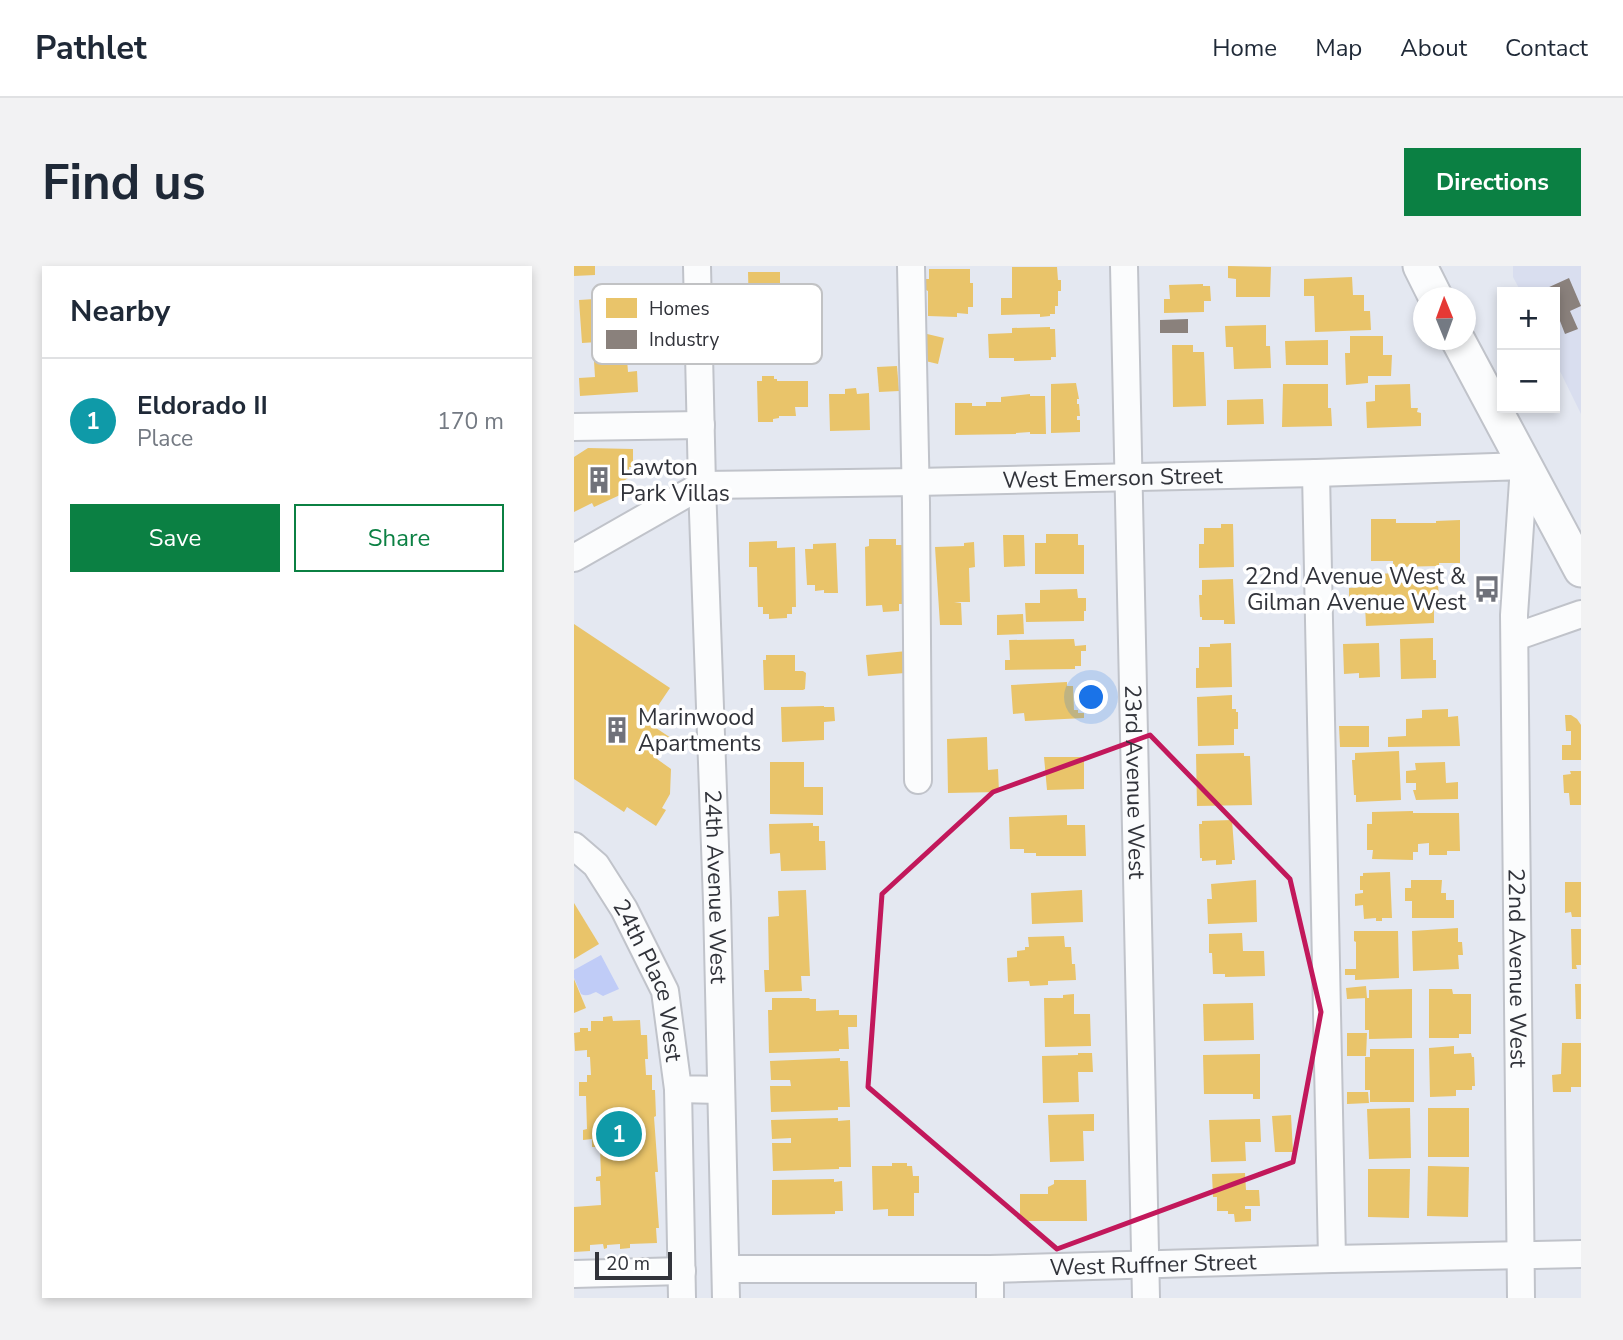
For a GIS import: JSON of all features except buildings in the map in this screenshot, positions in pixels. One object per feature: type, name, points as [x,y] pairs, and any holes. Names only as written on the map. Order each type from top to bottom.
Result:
[{"type":"main road","points":[[1420,266],[1430,287]]},
{"type":"main road","points":[[1463,350],[1581,570]]},
{"type":"street","name":"24th Avenue West","points":[[697,266],[697,284]]},
{"type":"street","points":[[911,266],[918,780]]},
{"type":"street","name":"23rd Avenue West","points":[[1124,266],[1146,1298]]},
{"type":"street","name":"24th Avenue West","points":[[699,364],[717,902],[726,1298]]},
{"type":"street","points":[[574,428],[701,425]]},
{"type":"street","name":"West Emerson Street","points":[[702,485],[1315,473],[1524,466]]},
{"type":"street","name":"22nd Avenue West","points":[[1521,1298],[1514,637],[1524,466]]},
{"type":"street","points":[[1315,473],[1332,1259]]},
{"type":"street","points":[[574,558],[702,485]]},
{"type":"street","points":[[1514,637],[1581,614]]},
{"type":"street","name":"24th Place West","points":[[574,846],[596,865],[624,909],[665,991],[678,1089],[720,1090]]},
{"type":"street","points":[[678,1089],[682,1298]]},
{"type":"street","name":"West Ruffner Street","points":[[726,1269],[990,1269],[1581,1254]]},
{"type":"street","points":[[990,1269],[990,1298]]},
{"type":"street","points":[[574,1274],[682,1271]]},
{"type":"highlighted area","points":[[1150,735],[1290,879],[1321,1012],[1293,1162],[1057,1249],[868,1087],[882,894],[993,792]]},
{"type":"shaded area","points":[[1513,266],[1581,266],[1581,414],[1560,371],[1560,287],[1518,287],[1513,277]]},
{"type":"water","points":[[601,955],[619,989],[603,996],[596,992],[581,994],[574,978],[574,970]]},
{"type":"place","name":"Lawton Park Villas","points":[[599,480]]},
{"type":"place","name":"22nd Avenue West & Gilman Avenue West","points":[[1487,589]]},
{"type":"place","name":"Marinwood Apartments","points":[[617,730]]},
{"type":"place","name":"Eldorado II","points":[[619,1134]]}]
